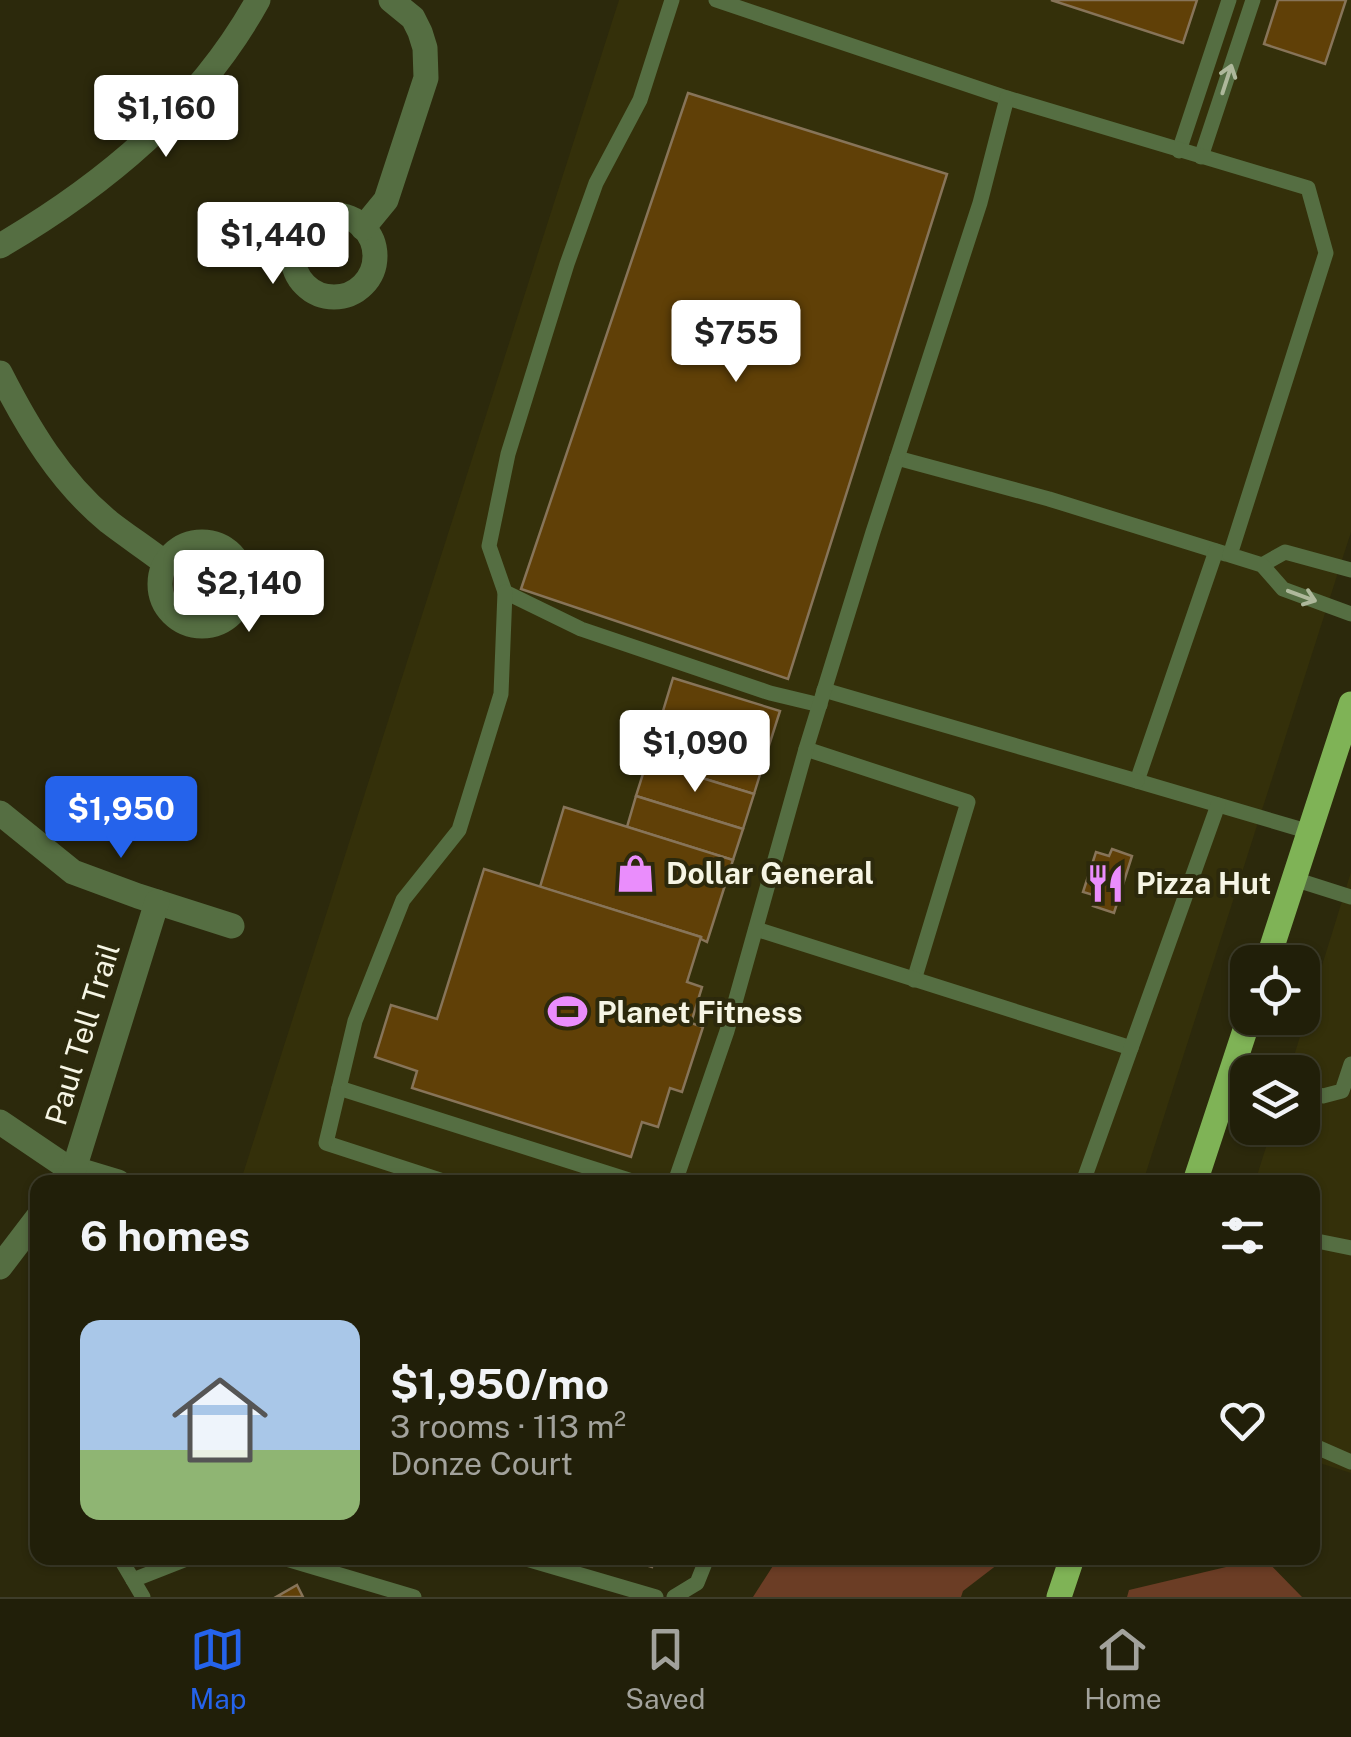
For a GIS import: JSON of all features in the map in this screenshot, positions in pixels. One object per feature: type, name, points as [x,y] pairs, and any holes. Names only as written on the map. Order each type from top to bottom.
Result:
[{"type":"main road","points":[[1272,945],[1351,704]]},
{"type":"main road","points":[[1198,1175],[1230,1100]]},
{"type":"main road","points":[[1059,1597],[1070,1565]]},
{"type":"street","points":[[0,246],[80,195],[128,157],[212,70],[258,0]]},
{"type":"street","points":[[364,228],[386,200],[426,78],[420,32],[413,18],[390,0]]},
{"type":"street","points":[[0,372],[21,414],[73,488],[107,520],[166,563]]},
{"type":"street","points":[[0,813],[73,872],[232,926]]},
{"type":"street","name":"Paul Tell Trail","points":[[69,1175],[157,902]]},
{"type":"street","points":[[0,1122],[65,1166],[69,1175]]},
{"type":"street","points":[[0,1267],[30,1228]]},
{"type":"lane","points":[[424,1175],[326,1144],[355,1021],[403,900],[459,830],[501,694],[505,592],[489,546],[508,454],[596,183],[640,100],[672,0]]},
{"type":"lane","points":[[716,0],[1008,98],[1308,188],[1326,254],[1223,553],[1138,781]]},
{"type":"lane","points":[[1179,152],[1229,0]]},
{"type":"lane","points":[[1201,157],[1252,0]]},
{"type":"lane","points":[[678,1175],[727,1031],[806,749],[980,203],[1008,98]]},
{"type":"lane","points":[[897,458],[1049,499],[1262,565],[1283,589],[1351,614]]},
{"type":"lane","points":[[1262,565],[1285,552],[1351,570]]},
{"type":"lane","points":[[505,592],[581,629],[770,693],[822,698],[1138,781],[1310,832]]},
{"type":"lane","points":[[806,749],[968,802],[914,980]]},
{"type":"lane","points":[[1086,1175],[1218,805]]},
{"type":"lane","points":[[1294,878],[1351,897]]},
{"type":"lane","points":[[756,929],[1131,1048]]},
{"type":"lane","points":[[1320,1095],[1342,1091],[1351,1064]]},
{"type":"lane","points":[[339,1088],[613,1175]]},
{"type":"lane","points":[[1320,1242],[1351,1248]]},
{"type":"lane","points":[[1320,1448],[1351,1462]]},
{"type":"lane","points":[[124,1565],[144,1597]]},
{"type":"lane","points":[[133,1580],[170,1565]]},
{"type":"lane","points":[[306,1565],[414,1597]]},
{"type":"lane","points":[[547,1565],[656,1597]]},
{"type":"lane","points":[[674,1597],[697,1584],[704,1565]]},
{"type":"shaded area","points":[[619,0],[1351,0],[1351,532],[1145,1175],[243,1175]]},
{"type":"shaded area","points":[[1351,872],[1351,1473],[1320,1463],[1320,1175],[1257,1175],[1267,1145],[1320,1145],[1320,1055],[1294,1055],[1300,1035],[1320,1035],[1320,972]]},
{"type":"shaded area","points":[[774,1565],[997,1565],[963,1591],[961,1597],[753,1597]]},
{"type":"shaded area","points":[[1234,1565],[1271,1565],[1302,1597],[1127,1597],[1129,1590]]},
{"type":"building","points":[[1051,0],[1197,0],[1183,43]]},
{"type":"building","points":[[1278,0],[1346,0],[1325,64],[1264,44]]},
{"type":"building","points":[[688,93],[947,174],[788,679],[521,589]]},
{"type":"building","points":[[673,678],[780,711],[766,755],[660,721]]},
{"type":"building","points":[[660,721],[766,755],[754,794],[647,761]]},
{"type":"building","points":[[647,761],[754,794],[743,829],[636,796]]},
{"type":"building","points":[[636,796],[743,829],[733,860],[627,827]]},
{"type":"building","name":"Dollar General","points":[[564,807],[733,860],[707,942],[540,887]]},
{"type":"building","points":[[1112,849],[1132,856],[1114,913],[1093,906],[1097,896],[1083,892],[1096,852],[1109,856]]},
{"type":"building","name":"Planet Fitness","points":[[484,869],[701,937],[687,982],[702,987],[691,1023],[703,1027],[682,1092],[670,1088],[658,1127],[642,1122],[631,1157],[412,1088],[417,1071],[375,1057],[391,1005],[437,1019]]},
{"type":"building","points":[[297,1585],[303,1597],[276,1597]]},
{"type":"place","name":"Dollar General","points":[[636,873]]},
{"type":"place","name":"Pizza Hut","points":[[1106,883]]},
{"type":"place","name":"Planet Fitness","points":[[567,1012]]}]
